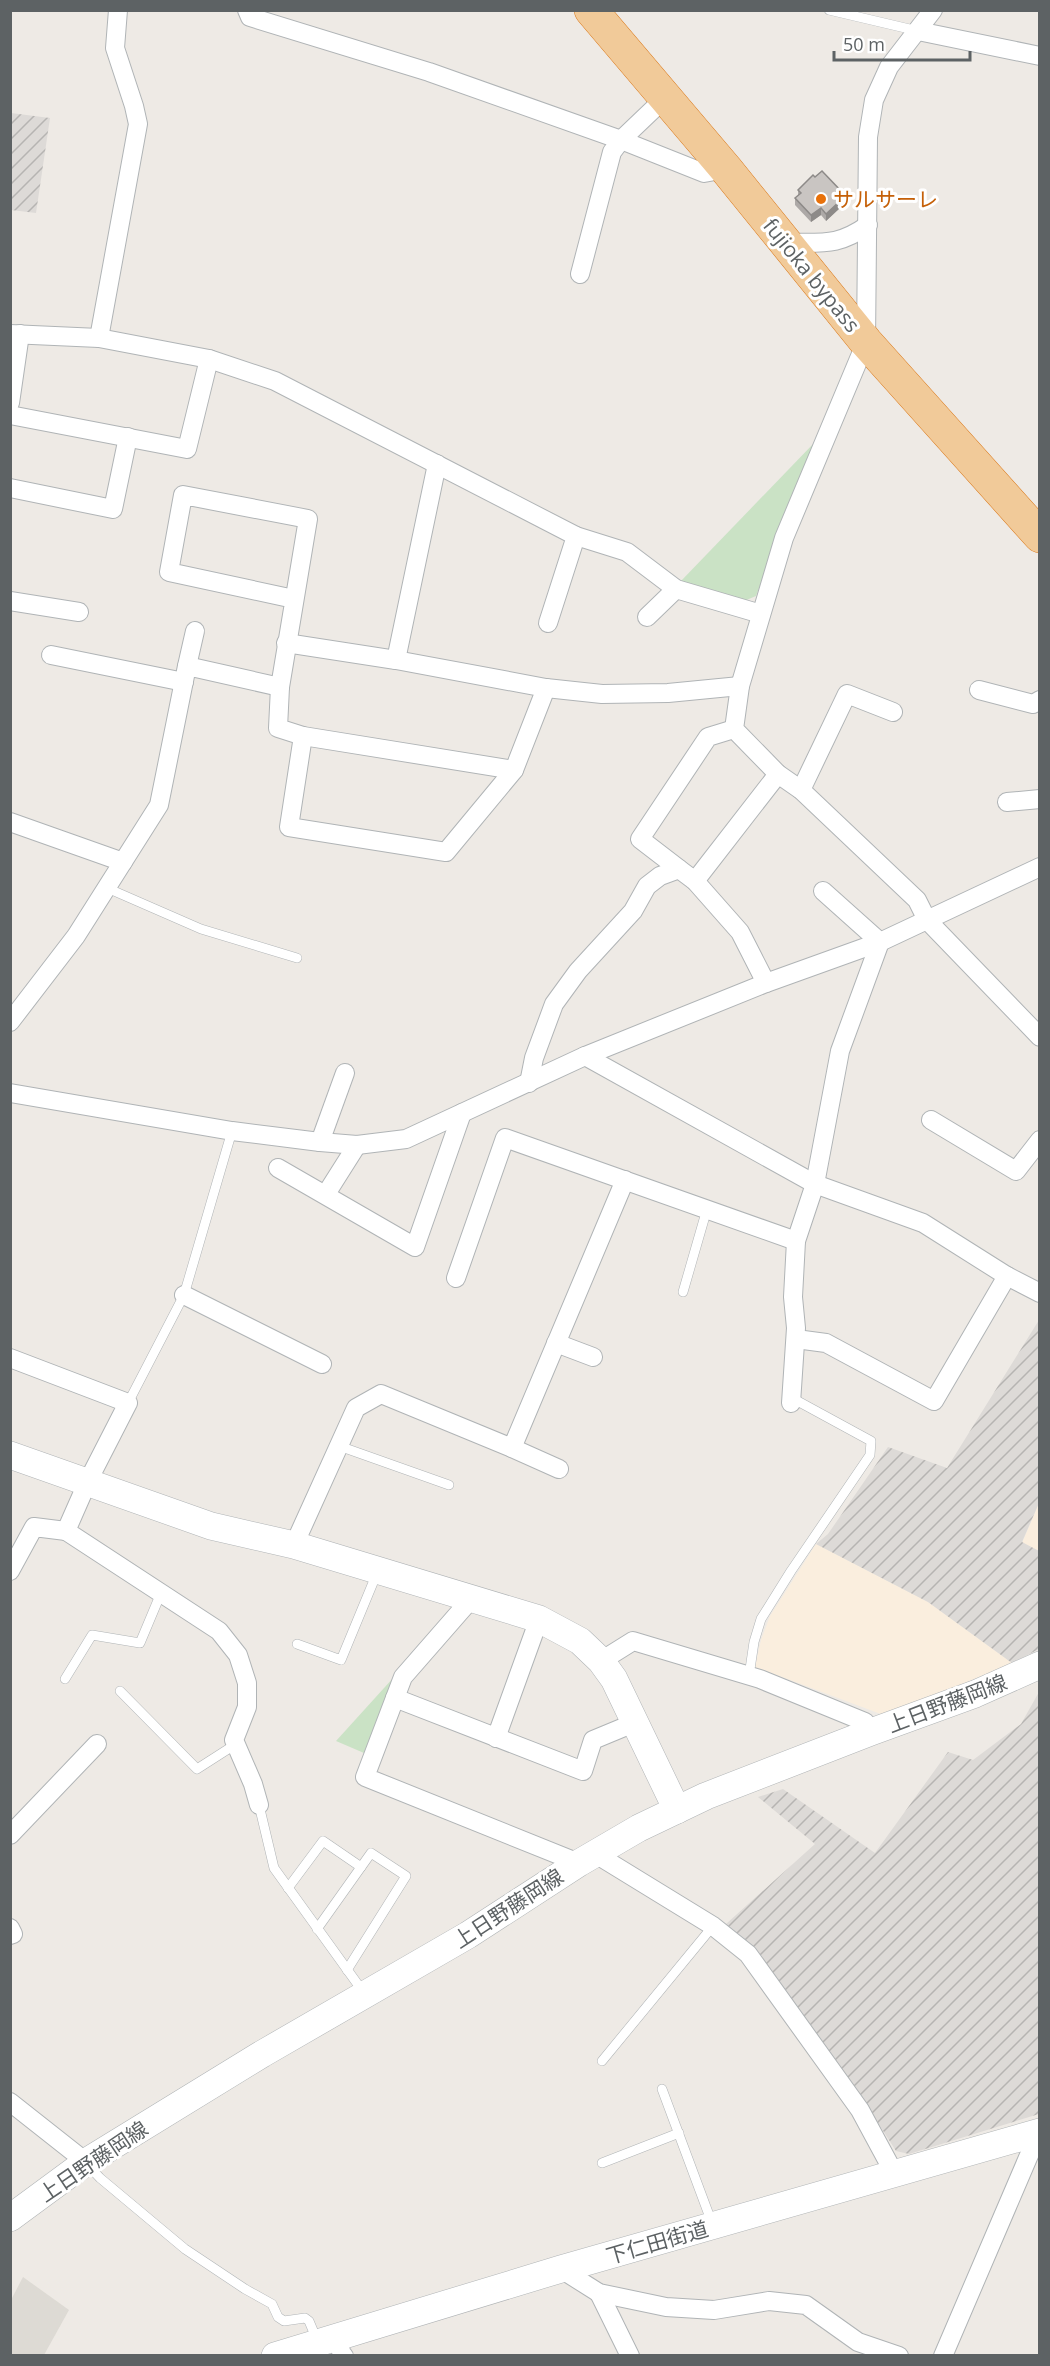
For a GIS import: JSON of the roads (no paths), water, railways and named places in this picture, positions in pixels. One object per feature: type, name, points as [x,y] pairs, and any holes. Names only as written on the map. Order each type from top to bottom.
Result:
[{"type":"highway","name":"fujioka bypass","points":[[591,10],[726,169],[866,342],[1040,536]]},
{"type":"street","points":[[99,338],[138,124],[115,48],[117,10]]},
{"type":"street","points":[[247,10],[250,17],[429,72],[621,140],[704,173],[726,169]]},
{"type":"street","points":[[734,729],[740,686],[784,538],[866,342],[868,137],[874,100],[889,67],[933,10]]},
{"type":"street","points":[[918,31],[1040,56]]},
{"type":"street","points":[[580,274],[612,152],[621,140],[665,98]]},
{"type":"street","points":[[786,243],[835,242],[851,237],[867,225]]},
{"type":"street","points":[[10,403],[15,334],[99,338],[209,359],[275,381],[576,536],[627,552],[676,590],[760,614]]},
{"type":"street","points":[[10,415],[187,448],[209,359]]},
{"type":"street","points":[[10,488],[113,509],[128,438]]},
{"type":"street","points":[[396,660],[436,464]]},
{"type":"street","points":[[294,599],[168,572],[183,495],[308,519],[294,599],[286,643],[280,687],[278,728],[303,736],[514,770]]},
{"type":"street","points":[[548,623],[576,536]]},
{"type":"street","points":[[647,617],[676,590]]},
{"type":"street","points":[[10,601],[79,612]]},
{"type":"street","points":[[10,1022],[76,936],[159,805],[195,631]]},
{"type":"street","points":[[286,643],[396,660],[546,688],[602,694],[668,693],[740,686]]},
{"type":"street","points":[[51,655],[280,687]]},
{"type":"street","points":[[303,736],[289,827],[446,852],[514,770],[546,688]]},
{"type":"street","points":[[979,690],[1034,704],[1040,700]]},
{"type":"street","points":[[801,790],[847,694],[893,712]]},
{"type":"street","points":[[734,729],[778,774],[801,790],[917,900],[927,920],[1040,1037]]},
{"type":"street","points":[[734,729],[708,737],[640,839],[695,881],[740,932],[766,983]]},
{"type":"street","points":[[695,881],[778,774]]},
{"type":"street","points":[[1007,802],[1040,799]]},
{"type":"street","points":[[10,822],[123,862]]},
{"type":"street","points":[[10,1093],[232,1131],[320,1142],[357,1145],[406,1139],[585,1056],[766,983],[880,942],[1040,867]]},
{"type":"street","points":[[529,1083],[534,1058],[554,1004],[578,971],[633,911],[647,886],[660,876],[679,869]]},
{"type":"street","points":[[823,891],[880,942]]},
{"type":"street","points":[[791,1401],[796,1339],[794,1297],[796,1241],[815,1184],[840,1051],[880,942]]},
{"type":"street","points":[[585,1056],[815,1184],[923,1223],[1007,1276],[1040,1293]]},
{"type":"street","points":[[320,1142],[345,1073]]},
{"type":"street","points":[[278,1168],[415,1247],[462,1113]]},
{"type":"street","points":[[931,1120],[1016,1171],[1040,1140]]},
{"type":"street","points":[[456,1278],[505,1138],[796,1241]]},
{"type":"street","points":[[326,1194],[357,1145]]},
{"type":"street","points":[[512,1448],[625,1180]]},
{"type":"street","points":[[796,1339],[826,1343],[934,1401],[1007,1276]]},
{"type":"street","points":[[184,1295],[322,1364]]},
{"type":"street","points":[[556,1343],[593,1357]]},
{"type":"street","points":[[10,1358],[128,1403],[88,1481],[66,1531]]},
{"type":"street","points":[[294,1545],[356,1408],[381,1394],[559,1469]]},
{"type":"street","points":[[10,1455],[211,1526],[294,1545],[539,1619],[580,1641],[602,1660],[614,1679],[677,1810]]},
{"type":"street","points":[[10,1571],[34,1527],[66,1531],[219,1631],[238,1655],[247,1683],[247,1707],[234,1740],[253,1784],[259,1805]]},
{"type":"street","points":[[472,1598],[403,1677],[365,1777],[586,1858],[713,1926],[748,1954],[755,1963],[860,2110],[894,2174]]},
{"type":"street","points":[[496,1738],[539,1619]]},
{"type":"street","points":[[602,1660],[633,1641],[749,1676],[865,1722],[871,1732]]},
{"type":"street","name":"上日野藤岡線","points":[[10,2218],[86,2162],[262,2054],[468,1935],[586,1858],[706,1796],[975,1694],[1040,1665]]},
{"type":"street","points":[[395,1698],[583,1771],[593,1740],[634,1723]]},
{"type":"street","points":[[10,1835],[98,1744]]},
{"type":"street","points":[[10,1928],[13,1934],[10,1935]]},
{"type":"street","points":[[10,2102],[86,2162]]},
{"type":"street","points":[[943,2355],[1039,2132]]},
{"type":"street","name":"下仁田街道","points":[[275,2355],[332,2345],[561,2269],[1039,2132]]},
{"type":"street","points":[[561,2269],[599,2293],[678,2308],[714,2310],[769,2301],[806,2305],[855,2349],[899,2355]]},
{"type":"street","points":[[599,2293],[630,2355]]},
{"type":"lane","points":[[830,10],[918,31]]},
{"type":"lane","points":[[107,888],[201,929],[297,958]]},
{"type":"lane","points":[[128,1403],[184,1295],[232,1131]]},
{"type":"lane","points":[[683,1292],[707,1209]]},
{"type":"lane","points":[[749,1676],[754,1642],[761,1619],[870,1455],[871,1441],[791,1401]]},
{"type":"lane","points":[[339,1446],[449,1485]]},
{"type":"lane","points":[[297,1644],[341,1660],[378,1570]]},
{"type":"lane","points":[[65,1678],[92,1635],[140,1643],[161,1593]]},
{"type":"lane","points":[[120,1691],[197,1769],[236,1744]]},
{"type":"lane","points":[[259,1805],[273,1868],[365,1995]]},
{"type":"lane","points":[[288,1888],[323,1841],[361,1867]]},
{"type":"lane","points":[[317,1929],[371,1853],[406,1876],[347,1970]]},
{"type":"lane","points":[[602,2061],[713,1926]]},
{"type":"lane","points":[[662,2090],[713,2226]]},
{"type":"lane","points":[[602,2163],[679,2133]]},
{"type":"lane","points":[[86,2162],[99,2178],[185,2249],[244,2289],[272,2304],[278,2317],[284,2321],[305,2318],[332,2345]]},
{"type":"place","name":"サルサーレ","points":[[821,199]]}]
